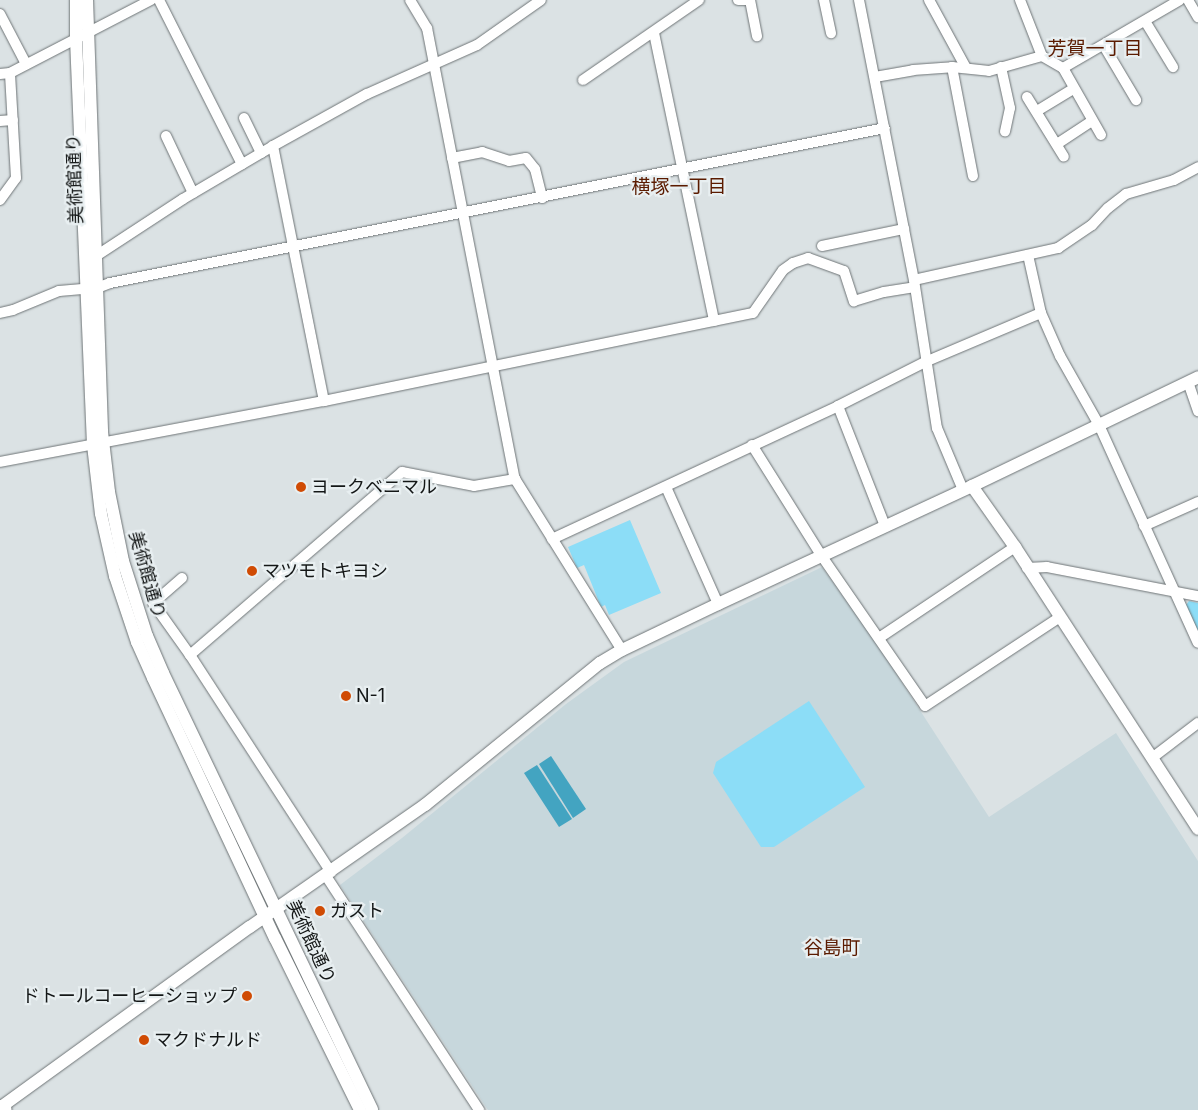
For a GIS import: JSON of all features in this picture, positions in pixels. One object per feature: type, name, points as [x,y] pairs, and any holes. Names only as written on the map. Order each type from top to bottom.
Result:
[{"type":"street","name":"美術館通り","points":[[76,0],[76,39],[92,289],[102,514],[115,576],[137,642],[360,1110]]},
{"type":"street","name":"美術館通り","points":[[86,0],[96,256],[92,289]]},
{"type":"street","points":[[0,200],[16,178],[13,120],[5,74],[151,0]]},
{"type":"street","points":[[159,0],[242,164]]},
{"type":"street","points":[[410,0],[427,28],[462,214],[495,365],[515,479],[622,650]]},
{"type":"street","points":[[96,256],[193,193],[367,94],[477,46],[541,0]]},
{"type":"street","points":[[583,80],[654,33],[699,0]]},
{"type":"street","points":[[738,0],[750,0],[757,36]]},
{"type":"street","points":[[824,0],[831,33]]},
{"type":"street","points":[[859,0],[904,229],[937,428],[968,488],[1015,547],[1198,829]]},
{"type":"street","points":[[929,0],[966,68]]},
{"type":"street","points":[[1020,0],[1042,56],[1063,68],[1072,89],[1101,135]]},
{"type":"street","points":[[1063,68],[1104,46],[1180,0]]},
{"type":"street","points":[[1188,0],[1198,17]]},
{"type":"street","points":[[0,14],[26,64]]},
{"type":"street","points":[[1145,21],[1173,67]]},
{"type":"street","points":[[654,33],[714,321]]},
{"type":"street","points":[[1104,46],[1136,100]]},
{"type":"street","points":[[875,76],[913,70],[952,67],[990,70],[1042,56]]},
{"type":"street","points":[[952,67],[973,176]]},
{"type":"street","points":[[1001,67],[1010,108],[1005,131]]},
{"type":"street","points":[[1037,111],[1072,89]]},
{"type":"street","points":[[1027,97],[1064,157]]},
{"type":"street","points":[[244,118],[261,153]]},
{"type":"street","points":[[0,121],[13,120]]},
{"type":"street","points":[[1057,144],[1092,122]]},
{"type":"street","points":[[0,313],[13,310],[59,290],[92,289],[110,283],[885,128]]},
{"type":"street","points":[[166,136],[193,193]]},
{"type":"street","points":[[274,146],[324,401]]},
{"type":"street","points":[[452,158],[482,152],[509,161],[526,158],[535,168],[542,198]]},
{"type":"street","points":[[0,462],[324,401],[754,314],[784,270],[793,263],[808,258],[844,271],[854,301],[1058,248],[1092,225],[1108,208],[1126,194],[1174,180],[1198,168]]},
{"type":"street","points":[[822,246],[904,229]]},
{"type":"street","points":[[1028,255],[1041,313],[1060,356],[1099,425],[1198,643]]},
{"type":"street","points":[[552,539],[838,406],[925,362],[1041,313]]},
{"type":"street","points":[[1,1108],[266,916],[425,805],[581,677],[622,650],[1193,380],[1198,411]]},
{"type":"street","points":[[838,406],[885,526]]},
{"type":"street","name":"美術館通り","points":[[98,444],[123,562],[146,636],[372,1110]]},
{"type":"street","points":[[752,445],[821,556],[924,706],[1060,617]]},
{"type":"street","points":[[190,655],[402,472],[474,486],[515,479]]},
{"type":"street","points":[[666,487],[718,604]]},
{"type":"street","points":[[1144,526],[1198,502]]},
{"type":"street","points":[[879,638],[1015,547]]},
{"type":"street","points":[[1027,568],[1047,567],[1198,596]]},
{"type":"street","points":[[182,578],[153,603],[190,655],[479,1110]]},
{"type":"street","points":[[1152,758],[1198,723]]},
{"type":"shaded area","points":[[630,520],[661,593],[609,615],[605,605],[601,607],[584,565],[577,568],[568,547]]},
{"type":"shaded area","points":[[822,567],[879,647],[989,817],[1116,733],[1198,861],[1198,1110],[488,1110],[340,885],[402,838],[566,704],[624,662]]},
{"type":"shaded area","points":[[1189,601],[1198,603],[1198,631],[1186,605]]},
{"type":"shaded area","points":[[809,701],[865,787],[774,847],[761,847],[713,773],[716,762]]},
{"type":"shaded area","points":[[551,756],[586,809],[573,818],[539,764]]},
{"type":"shaded area","points":[[537,765],[572,819],[559,827],[524,773]]},
{"type":"place","name":"ヨークベニマル","points":[[301,487]]},
{"type":"place","name":"マツモトキヨシ","points":[[252,571]]},
{"type":"place","name":"N-1","points":[[346,696]]},
{"type":"place","name":"ガスト","points":[[320,911]]},
{"type":"place","name":"ドトールコーヒーショップ","points":[[247,996]]},
{"type":"place","name":"マクドナルド","points":[[144,1040]]},
{"type":"district","name":"芳賀一丁目","points":[[1095,49]]},
{"type":"district","name":"横塚一丁目","points":[[679,187]]},
{"type":"district","name":"谷島町","points":[[832,948]]}]
